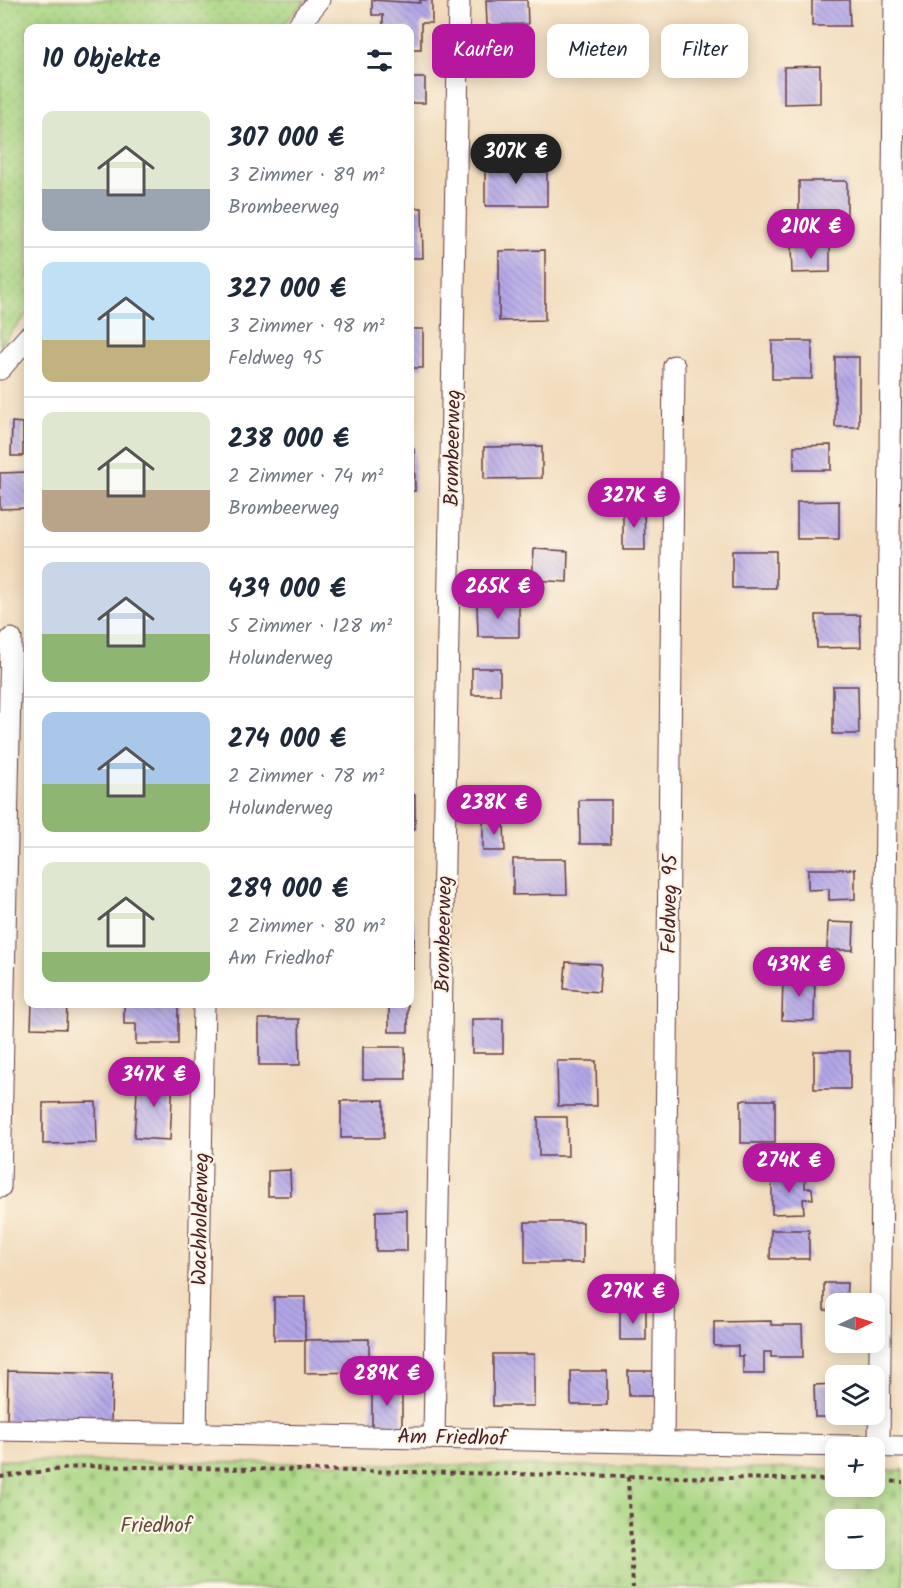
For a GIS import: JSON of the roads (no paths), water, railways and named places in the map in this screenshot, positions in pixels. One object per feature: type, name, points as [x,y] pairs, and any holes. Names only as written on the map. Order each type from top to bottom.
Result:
[{"type":"street","points":[[299,24],[319,0]]},
{"type":"street","name":"Brombeerweg","points":[[434,1437],[459,0]]},
{"type":"street","points":[[879,1437],[895,0]]},
{"type":"street","points":[[0,369],[24,342]]},
{"type":"street","name":"Feldweg 95","points":[[663,1441],[674,366]]},
{"type":"street","points":[[0,1187],[13,639]]},
{"type":"street","name":"Wachholderweg","points":[[196,1435],[204,1008]]},
{"type":"street","name":"Am Friedhof","points":[[0,1430],[825,1445]]},
{"type":"street","name":"Am Friedhof","points":[[885,1446],[903,1447]]},
{"type":"park label","name":"Friedhof","points":[[156,1525]]}]
